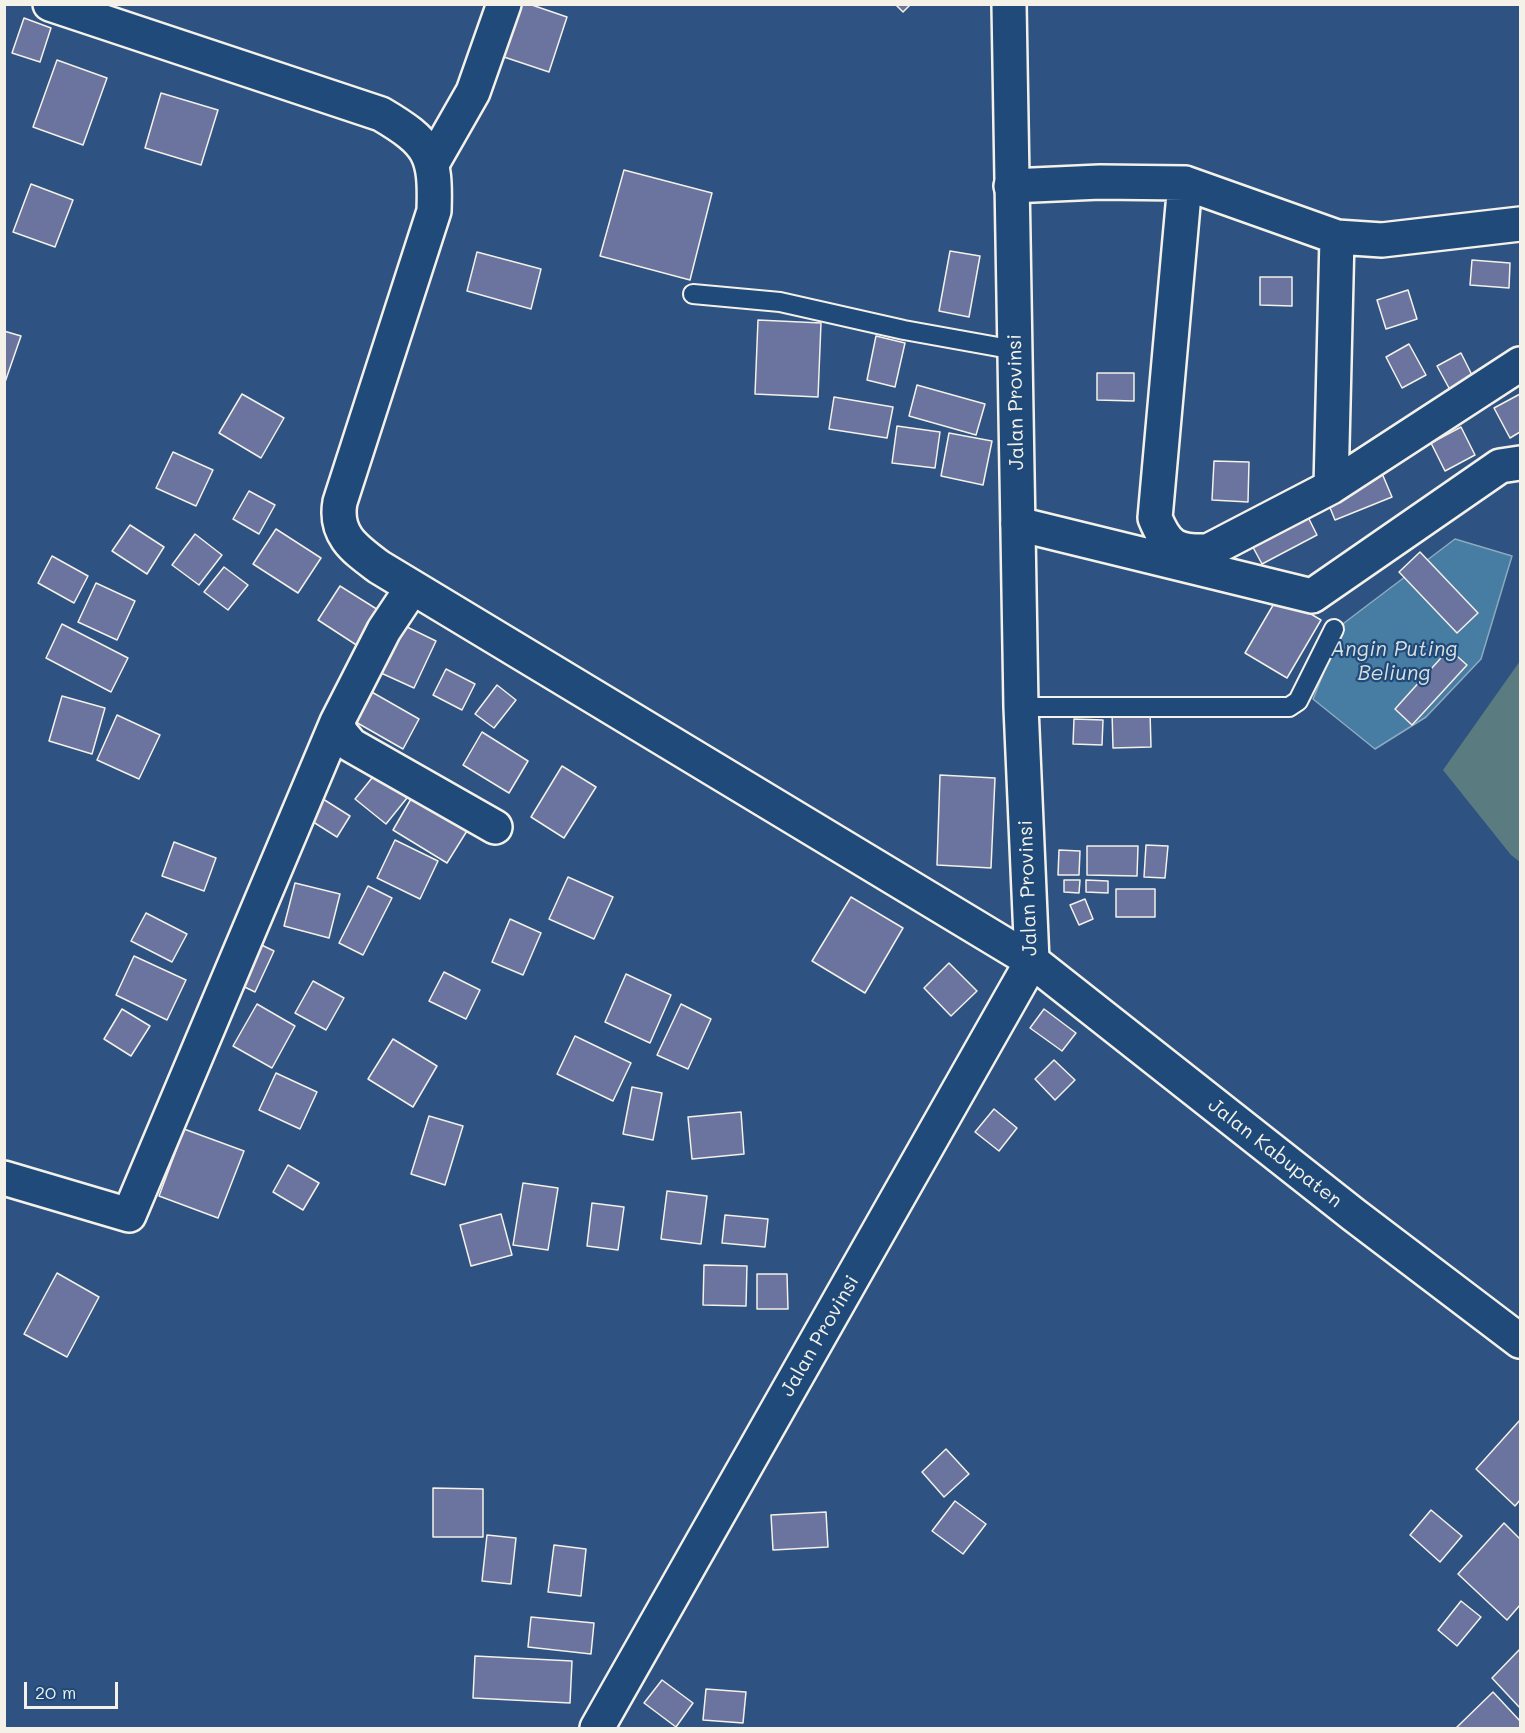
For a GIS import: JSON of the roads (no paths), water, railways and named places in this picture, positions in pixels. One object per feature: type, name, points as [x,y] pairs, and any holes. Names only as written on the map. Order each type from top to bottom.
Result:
[{"type":"street","points":[[50,4],[381,114],[413,133],[433,162],[473,92],[504,4]]},
{"type":"street","name":"Jalan Provinsi","points":[[597,1728],[1032,961],[1022,707],[1009,4]]},
{"type":"street","name":"Jalan Kabupaten","points":[[433,162],[435,211],[340,502],[337,518],[344,536],[359,553],[412,588],[1032,961],[1354,1215],[1521,1341]]},
{"type":"street","points":[[1011,186],[1100,182],[1185,183],[1337,237],[1382,240],[1521,224]]},
{"type":"street","points":[[1185,183],[1155,518],[1163,538],[1176,548],[1190,552],[1208,550],[1331,487],[1521,364]]},
{"type":"street","points":[[1331,487],[1337,237]]},
{"type":"street","points":[[1018,524],[1312,596],[1500,466],[1521,462]]},
{"type":"street","points":[[4,1178],[129,1215],[337,723],[384,630],[412,588]]},
{"type":"street","points":[[337,723],[351,745],[495,827]]},
{"type":"lane","points":[[693,294],[780,302],[904,330],[1015,350]]},
{"type":"lane","points":[[1022,707],[1289,707],[1298,700],[1334,629]]},
{"type":"water","name":"Angin Puting Beliung","points":[[1455,539],[1512,556],[1481,659],[1426,717],[1375,749],[1313,699],[1344,623]]}]
